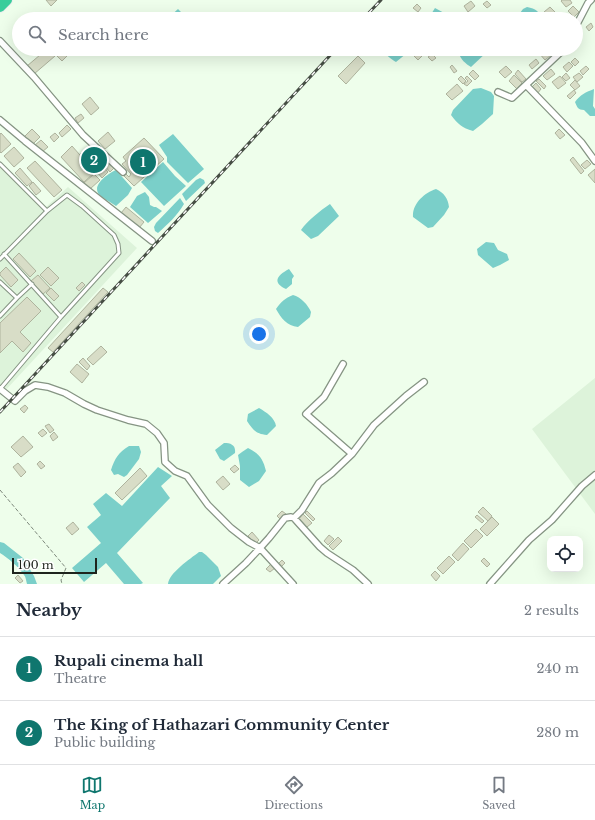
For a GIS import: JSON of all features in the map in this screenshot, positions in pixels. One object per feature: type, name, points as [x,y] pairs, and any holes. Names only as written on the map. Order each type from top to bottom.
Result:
[{"type":"highway","points":[[0,6],[8,0]]},
{"type":"street","points":[[583,12],[588,1]]},
{"type":"street","points":[[0,41],[12,54]]},
{"type":"street","points":[[14,56],[83,135],[123,172]]},
{"type":"street","points":[[498,92],[512,98],[557,56]]},
{"type":"street","points":[[526,85],[582,143],[595,161]]},
{"type":"street","points":[[0,120],[152,241]]},
{"type":"street","points":[[343,364],[324,397],[306,414],[352,454]]},
{"type":"street","points":[[294,518],[302,510],[319,483],[352,454],[374,425],[424,382]]},
{"type":"street","points":[[0,389],[15,401],[25,391],[35,385],[48,387],[65,393],[97,410],[146,424],[164,443],[165,462],[176,471],[186,476],[208,505],[230,528],[260,548],[293,584]]},
{"type":"street","points":[[490,584],[529,540],[552,520],[582,486],[595,476]]},
{"type":"street","points":[[223,584],[246,563],[285,518],[291,517],[294,518],[320,547],[353,570],[368,584]]},
{"type":"lane","points":[[0,164],[47,211]]},
{"type":"lane","points":[[0,259],[47,211],[67,195],[82,206],[114,235],[118,244],[119,253],[61,317],[0,389]]},
{"type":"lane","points":[[4,254],[61,317]]},
{"type":"lane","points":[[0,282],[17,298]]},
{"type":"lane","points":[[0,316],[32,284]]},
{"type":"path","points":[[0,490],[66,568],[61,580],[62,584]]},
{"type":"shaded area","points":[[0,163],[46,207],[68,187],[137,248],[3,393],[0,391]]},
{"type":"shaded area","points":[[595,378],[595,514],[532,429]]},
{"type":"water","points":[[527,7],[538,12],[521,12]]},
{"type":"water","points":[[435,8],[442,12],[432,12]]},
{"type":"water","points":[[388,56],[403,56],[396,62]]},
{"type":"water","points":[[460,56],[483,56],[471,67]]},
{"type":"water","points":[[481,88],[491,92],[494,96],[493,114],[473,131],[460,125],[451,115],[453,110],[473,89]]},
{"type":"water","points":[[594,89],[593,106],[595,109],[595,116],[590,116],[584,110],[578,108],[575,102],[583,94]]},
{"type":"water","points":[[173,134],[204,169],[188,183],[167,162],[167,157],[159,145]]},
{"type":"water","points":[[163,162],[186,186],[164,206],[141,182]]},
{"type":"water","points":[[116,170],[132,188],[128,195],[116,206],[101,196],[97,190],[102,179]]},
{"type":"water","points":[[200,178],[204,180],[205,183],[186,201],[182,194]]},
{"type":"water","points":[[436,189],[445,196],[449,207],[433,227],[428,228],[413,217],[413,212],[417,203],[423,196]]},
{"type":"water","points":[[145,192],[149,197],[150,205],[162,211],[148,223],[130,207],[137,196]]},
{"type":"water","points":[[180,198],[184,204],[178,212],[158,233],[155,231],[154,227],[156,223]]},
{"type":"water","points":[[330,204],[339,216],[318,236],[311,239],[301,230],[311,219]]},
{"type":"water","points":[[486,242],[494,243],[498,250],[507,254],[509,260],[493,268],[478,255],[477,249]]},
{"type":"water","points":[[289,269],[294,276],[292,279],[292,284],[286,289],[277,281],[279,276]]},
{"type":"water","points":[[293,295],[304,302],[311,312],[310,317],[298,327],[285,321],[276,309],[283,300]]},
{"type":"water","points":[[259,408],[274,420],[276,426],[267,435],[260,434],[255,431],[247,421],[248,414]]},
{"type":"water","points":[[224,443],[229,443],[232,445],[235,448],[235,453],[224,461],[220,459],[215,450]]},
{"type":"water","points":[[129,446],[139,446],[141,452],[139,459],[124,477],[118,474],[114,475],[111,470],[116,459],[122,451]]},
{"type":"water","points":[[248,448],[260,457],[264,463],[266,471],[259,481],[249,487],[240,480],[238,455]]},
{"type":"water","points":[[158,467],[172,476],[161,486],[170,498],[117,553],[143,583],[124,584],[106,563],[84,582],[72,568],[101,543],[87,527],[101,515],[93,504],[106,493],[122,506]]},
{"type":"water","points":[[0,542],[4,543],[23,558],[37,584],[27,584],[25,577],[19,569],[0,553]]},
{"type":"water","points":[[199,552],[206,555],[218,567],[221,576],[213,584],[168,584],[172,575]]},
{"type":"building","points":[[46,0],[57,0],[51,6]]},
{"type":"building","points":[[570,0],[572,3],[566,7],[561,1]]},
{"type":"building","points":[[471,1],[475,6],[468,12],[464,6]]},
{"type":"building","points":[[487,1],[491,5],[487,8],[483,4]]},
{"type":"building","points":[[417,4],[421,8],[418,12],[413,8]]},
{"type":"building","points":[[573,6],[579,12],[569,12],[568,11]]},
{"type":"building","points":[[550,7],[555,12],[544,12]]},
{"type":"building","points":[[591,23],[593,27],[589,31],[586,27]]},
{"type":"building","points":[[39,56],[55,56],[34,74],[27,66]]},
{"type":"building","points":[[57,56],[67,56],[62,61]]},
{"type":"building","points":[[358,56],[365,63],[346,84],[338,76]]},
{"type":"building","points":[[414,56],[422,56],[418,60]]},
{"type":"building","points":[[434,56],[436,58],[432,61],[428,57]]},
{"type":"building","points":[[542,56],[550,56],[545,60]]},
{"type":"building","points":[[575,58],[579,62],[575,66],[571,62]]},
{"type":"building","points":[[536,59],[539,63],[532,69],[529,65]]},
{"type":"building","points":[[569,62],[573,66],[567,72],[563,67]]},
{"type":"building","points":[[452,65],[457,71],[454,73],[450,67]]},
{"type":"building","points":[[506,66],[512,72],[505,78],[499,72]]},
{"type":"building","points":[[586,66],[589,69],[583,75],[580,71]]},
{"type":"building","points":[[551,69],[555,74],[547,80],[543,76]]},
{"type":"building","points":[[473,70],[479,76],[475,80],[469,74]]},
{"type":"building","points":[[518,70],[526,79],[522,82],[515,74]]},
{"type":"building","points":[[566,73],[570,78],[566,81],[562,77]]},
{"type":"building","points":[[579,73],[583,77],[577,82],[573,77]]},
{"type":"building","points":[[514,75],[522,83],[517,89],[509,81]]},
{"type":"building","points":[[461,76],[466,81],[463,84],[458,79]]},
{"type":"building","points":[[467,76],[472,81],[467,86],[464,84],[468,81],[465,78]]},
{"type":"building","points":[[560,76],[566,83],[558,89],[552,82]]},
{"type":"building","points":[[539,79],[546,86],[544,89],[536,81]]},
{"type":"building","points":[[575,80],[580,86],[575,90],[570,85]]},
{"type":"building","points":[[536,83],[541,89],[537,94],[531,88]]},
{"type":"building","points":[[457,84],[463,91],[452,100],[446,94]]},
{"type":"building","points":[[574,90],[576,93],[570,99],[567,96]]},
{"type":"building","points":[[90,97],[99,108],[91,115],[82,104]]},
{"type":"building","points":[[81,114],[84,118],[78,123],[75,118]]},
{"type":"building","points":[[67,125],[71,129],[62,137],[59,133]]},
{"type":"building","points":[[32,129],[40,137],[32,145],[24,137]]},
{"type":"building","points":[[559,129],[565,135],[560,139],[555,133]]},
{"type":"building","points":[[108,132],[115,141],[105,149],[98,141]]},
{"type":"building","points":[[1,133],[11,144],[1,153],[0,134]]},
{"type":"building","points":[[55,133],[59,137],[54,142],[50,137]]},
{"type":"building","points":[[144,138],[164,159],[134,186],[124,176],[126,174],[129,177],[131,174],[122,164],[126,161],[123,157]]},
{"type":"building","points":[[41,140],[48,147],[42,152],[35,145]]},
{"type":"building","points":[[92,144],[107,161],[96,171],[80,154]]},
{"type":"building","points":[[72,146],[95,172],[84,182],[61,157]]},
{"type":"building","points":[[14,147],[24,158],[14,167],[4,156]]},
{"type":"building","points":[[573,157],[584,171],[581,174],[570,160]]},
{"type":"building","points":[[587,160],[591,164],[585,169],[581,165]]},
{"type":"building","points":[[35,161],[62,190],[54,197],[27,168]]},
{"type":"building","points":[[109,161],[115,167],[110,172],[104,165]]},
{"type":"building","points":[[103,166],[108,172],[102,178],[97,172]]},
{"type":"building","points":[[20,168],[32,182],[27,186],[15,173]]},
{"type":"building","points":[[595,169],[595,183],[588,175]]},
{"type":"building","points":[[94,174],[100,180],[90,189],[84,183]]},
{"type":"building","points":[[33,182],[41,191],[36,195],[29,186]]},
{"type":"building","points":[[126,207],[144,222],[139,228],[121,213]]},
{"type":"building","points":[[19,253],[36,271],[30,277],[13,259]]},
{"type":"building","points":[[6,267],[18,280],[11,287],[0,275]]},
{"type":"building","points":[[48,267],[59,278],[51,286],[40,275]]},
{"type":"building","points":[[38,275],[50,288],[43,294],[31,281]]},
{"type":"building","points":[[82,282],[85,285],[79,291],[76,288]]},
{"type":"building","points":[[51,288],[59,296],[54,301],[46,293]]},
{"type":"building","points":[[103,288],[108,292],[53,352],[48,348]]},
{"type":"building","points":[[27,297],[41,311],[20,332],[31,343],[23,352],[12,341],[0,353],[0,323]]},
{"type":"building","points":[[101,346],[107,352],[93,365],[87,359]]},
{"type":"building","points":[[83,358],[90,366],[87,370],[79,362]]},
{"type":"building","points":[[77,364],[89,374],[82,383],[70,372]]},
{"type":"building","points":[[25,405],[28,408],[24,413],[20,409]]},
{"type":"building","points":[[49,424],[54,430],[50,433],[45,426]]},
{"type":"building","points":[[43,429],[47,433],[42,437],[38,433]]},
{"type":"building","points":[[54,432],[58,437],[53,441],[50,436]]},
{"type":"building","points":[[23,436],[33,447],[21,457],[11,447]]},
{"type":"building","points":[[40,461],[45,466],[41,469],[37,464]]},
{"type":"building","points":[[18,463],[26,472],[21,477],[13,467]]},
{"type":"building","points":[[235,465],[239,469],[234,473],[230,469]]},
{"type":"building","points":[[140,468],[147,476],[122,500],[115,493]]},
{"type":"building","points":[[223,476],[230,484],[223,490],[216,482]]},
{"type":"building","points":[[483,507],[492,516],[488,521],[478,512]]},
{"type":"building","points":[[282,511],[286,514],[280,519],[277,516]]},
{"type":"building","points":[[307,511],[315,519],[313,521],[305,513]]},
{"type":"building","points":[[303,514],[312,523],[307,527],[299,519]]},
{"type":"building","points":[[477,515],[484,521],[482,523],[475,517]]},
{"type":"building","points":[[492,517],[499,524],[487,536],[480,529]]},
{"type":"building","points":[[73,522],[79,529],[72,535],[66,528]]},
{"type":"building","points":[[476,529],[483,536],[471,548],[464,541]]},
{"type":"building","points":[[252,532],[259,540],[255,544],[248,536]]},
{"type":"building","points":[[329,535],[334,539],[328,545],[324,541]]},
{"type":"building","points":[[338,537],[342,541],[333,550],[329,546]]},
{"type":"building","points":[[463,543],[469,549],[458,561],[452,555]]},
{"type":"building","points":[[449,556],[455,562],[443,574],[437,568]]},
{"type":"building","points":[[484,558],[490,564],[487,567],[481,561]]},
{"type":"building","points":[[282,560],[285,563],[280,568],[277,565]]},
{"type":"building","points":[[271,564],[275,568],[270,572],[266,569]]},
{"type":"building","points":[[435,571],[440,576],[436,581],[431,575]]},
{"type":"building","points":[[18,575],[23,581],[20,583],[15,578]]},
{"type":"railway","points":[[370,12],[381,0]]},
{"type":"railway","points":[[0,412],[330,56]]},
{"type":"place","name":"The King of Hathazari Community Center","points":[[94,160]]},
{"type":"place","name":"Rupali cinema hall","points":[[143,162]]}]
